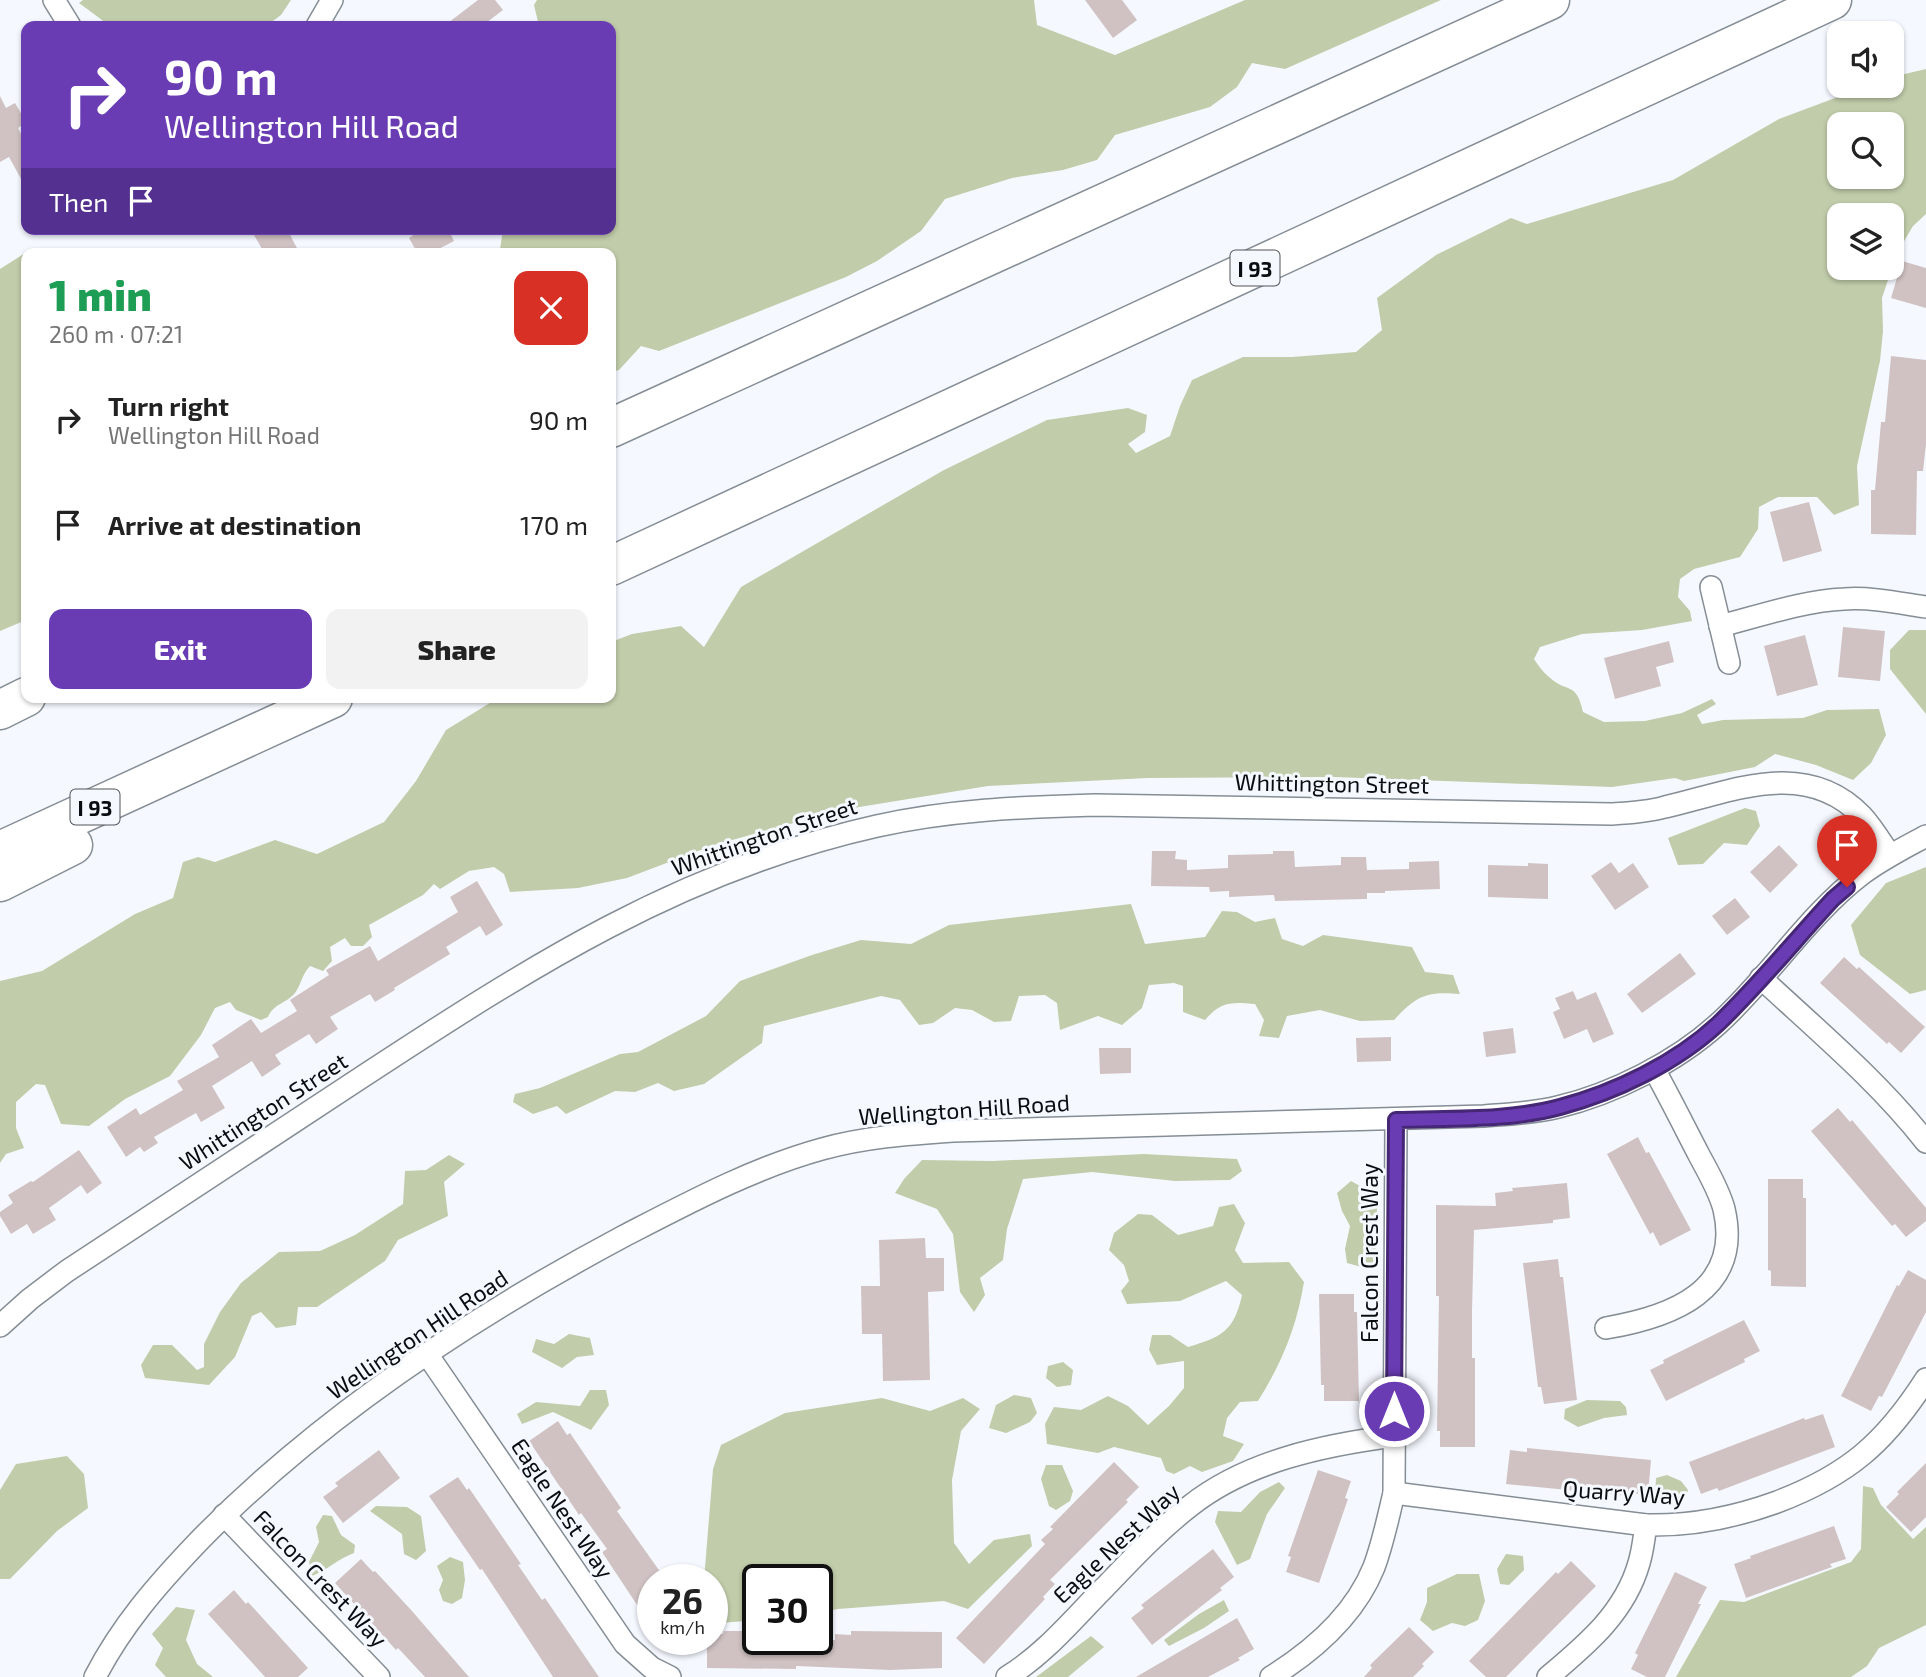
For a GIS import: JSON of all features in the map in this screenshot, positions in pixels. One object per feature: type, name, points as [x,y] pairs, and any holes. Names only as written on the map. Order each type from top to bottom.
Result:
[{"type":"highway","points":[[616,426],[1550,0]]},
{"type":"highway","name":"I 93","points":[[616,563],[1832,0]]},
{"type":"highway","points":[[0,703],[21,697]]},
{"type":"highway","points":[[0,710],[21,698]]},
{"type":"highway","name":"I 93","points":[[0,851],[322,703]]},
{"type":"highway","points":[[0,882],[131,816],[191,764]]},
{"type":"street","points":[[54,0],[67,21]]},
{"type":"street","points":[[320,21],[332,0]]},
{"type":"street","points":[[1710,587],[1729,663]]},
{"type":"street","points":[[1720,626],[1791,607],[1842,599],[1867,599],[1926,607]]},
{"type":"street","name":"Whittington Street","points":[[0,1326],[30,1299],[79,1263],[488,994],[587,936],[720,874],[779,853],[876,826],[970,811],[1094,805],[1612,814],[1667,807],[1738,787],[1787,783],[1811,786],[1850,806],[1863,817],[1891,855]]},
{"type":"street","name":"Wellington Hill Road","points":[[95,1677],[127,1623],[182,1559],[224,1515],[330,1425],[427,1354],[518,1296],[667,1213],[721,1187],[819,1150],[854,1141],[902,1134],[1396,1120],[1484,1116],[1559,1107],[1590,1097],[1654,1069],[1692,1045],[1719,1023],[1833,899],[1861,874],[1926,836]]},
{"type":"street","points":[[1761,978],[1856,1064],[1926,1142]]},
{"type":"street","points":[[1606,1328],[1658,1316],[1695,1298],[1719,1270],[1725,1250],[1727,1227],[1723,1207],[1713,1182],[1654,1069]]},
{"type":"street","name":"Falcon Crest Way","points":[[1271,1677],[1293,1663],[1330,1632],[1361,1592],[1381,1547],[1394,1493],[1396,1120]]},
{"type":"street","name":"Eagle Nest Way","points":[[427,1354],[625,1644],[652,1668],[670,1677]]},
{"type":"street","name":"Quarry Way","points":[[1394,1493],[1646,1524],[1676,1525],[1733,1517],[1822,1483],[1847,1467],[1898,1419],[1926,1379]]},
{"type":"street","name":"Eagle Nest Way","points":[[1007,1677],[1035,1657],[1169,1522],[1214,1490],[1299,1454],[1394,1436]]},
{"type":"street","name":"Falcon Crest Way","points":[[224,1515],[379,1677]]},
{"type":"street","points":[[1548,1677],[1587,1644],[1616,1611],[1639,1564],[1646,1524]]},
{"type":"green space","points":[[83,0],[291,0],[281,15],[273,21],[103,21],[79,3]]},
{"type":"green space","points":[[537,0],[1034,0],[1037,25],[1115,55],[1245,0],[1441,0],[1285,69],[1252,63],[1237,87],[1210,107],[1115,135],[1097,160],[1063,170],[1012,178],[945,199],[921,231],[877,261],[846,277],[659,351],[641,346],[616,371],[616,248],[500,248],[502,235],[616,235],[616,21],[538,21],[534,5]]},
{"type":"green space","points":[[1926,69],[1926,214],[1913,226],[1904,241],[1904,203],[1827,203],[1827,280],[1888,280],[1882,298],[1880,361],[1857,466],[1859,505],[1834,515],[1817,497],[1778,497],[1759,507],[1758,529],[1740,557],[1694,569],[1680,579],[1678,597],[1690,611],[1692,621],[1642,630],[1582,634],[1540,647],[1534,659],[1555,682],[1574,691],[1583,712],[1604,722],[1645,721],[1682,713],[1712,699],[1716,704],[1697,715],[1702,724],[1723,720],[1803,718],[1827,710],[1879,709],[1886,735],[1871,763],[1853,780],[1816,765],[1775,754],[1755,767],[1684,781],[1675,778],[1612,787],[1334,777],[1148,778],[988,786],[841,810],[714,845],[627,878],[578,888],[510,892],[504,874],[494,867],[469,871],[440,889],[434,884],[423,895],[369,925],[372,937],[363,946],[351,946],[345,938],[330,947],[332,961],[323,971],[310,966],[295,993],[273,1009],[268,1017],[261,1020],[236,1010],[230,1002],[215,1008],[201,1035],[170,1076],[125,1099],[89,1126],[61,1124],[45,1085],[36,1084],[16,1102],[16,1128],[24,1148],[6,1154],[0,1163],[0,981],[42,971],[135,914],[173,898],[183,862],[198,857],[215,862],[275,840],[317,854],[384,822],[416,781],[446,730],[490,703],[616,703],[616,640],[632,634],[681,626],[704,647],[741,587],[944,470],[1047,420],[1128,408],[1147,415],[1145,432],[1128,444],[1136,453],[1170,436],[1192,380],[1243,357],[1292,357],[1356,352],[1382,330],[1377,298],[1436,255],[1511,218],[1527,224],[1673,180],[1779,119],[1835,98],[1904,98],[1904,74]]},
{"type":"green space","points":[[21,256],[21,622],[0,631],[0,269]]},
{"type":"green space","points":[[1909,630],[1926,630],[1926,714],[1890,669],[1890,650]]},
{"type":"green space","points":[[1745,808],[1756,811],[1760,826],[1747,845],[1724,843],[1703,864],[1678,865],[1668,838]]},
{"type":"green space","points":[[1926,867],[1926,990],[1910,994],[1860,955],[1851,925],[1886,883]]},
{"type":"green space","points":[[1131,904],[1145,944],[1205,937],[1222,911],[1237,912],[1255,922],[1275,918],[1282,939],[1303,946],[1323,935],[1412,947],[1425,972],[1453,975],[1460,994],[1439,993],[1423,996],[1394,1020],[1360,1021],[1320,1010],[1287,1016],[1279,1038],[1259,1036],[1264,1020],[1255,1004],[1227,1004],[1216,1009],[1205,1020],[1183,1012],[1183,986],[1174,983],[1149,985],[1142,1008],[1122,1025],[1098,1016],[1060,1030],[1057,1003],[1045,995],[1019,996],[1011,1021],[994,1022],[972,1010],[955,1008],[933,1023],[919,1025],[900,1000],[881,996],[764,1026],[762,1043],[704,1084],[674,1091],[658,1083],[635,1092],[615,1091],[566,1114],[557,1106],[533,1114],[513,1102],[515,1094],[540,1088],[620,1054],[638,1052],[706,1016],[740,981],[812,955],[861,940],[911,944],[949,925]]},
{"type":"green space","points":[[1144,1154],[1237,1159],[1242,1171],[1230,1180],[1175,1181],[1092,1172],[1023,1179],[1007,1229],[1003,1260],[980,1278],[985,1295],[974,1312],[960,1292],[953,1234],[937,1209],[895,1193],[922,1160],[992,1161]]},
{"type":"green space","points":[[449,1155],[465,1164],[444,1182],[448,1216],[398,1240],[385,1261],[317,1307],[298,1307],[296,1325],[276,1328],[261,1312],[252,1316],[235,1357],[209,1385],[145,1378],[141,1365],[153,1345],[172,1345],[197,1370],[204,1367],[204,1344],[220,1312],[241,1283],[279,1252],[320,1251],[355,1235],[403,1204],[405,1171],[426,1170]]},
{"type":"green space","points":[[1351,1181],[1360,1186],[1358,1200],[1377,1208],[1375,1262],[1365,1268],[1347,1263],[1345,1249],[1350,1226],[1337,1193]]},
{"type":"green space","points":[[1234,1204],[1245,1223],[1235,1250],[1243,1263],[1289,1262],[1304,1282],[1293,1329],[1267,1387],[1258,1401],[1240,1402],[1227,1418],[1223,1436],[1244,1444],[1233,1461],[1202,1472],[1190,1466],[1174,1474],[1166,1471],[1161,1458],[1114,1447],[1098,1453],[1047,1444],[1045,1424],[1054,1407],[1081,1410],[1108,1396],[1128,1406],[1148,1425],[1184,1388],[1184,1361],[1157,1365],[1149,1350],[1152,1335],[1170,1335],[1188,1347],[1225,1331],[1239,1307],[1242,1295],[1226,1281],[1180,1301],[1127,1304],[1121,1291],[1129,1281],[1124,1265],[1109,1250],[1114,1233],[1138,1214],[1152,1215],[1178,1235],[1213,1226],[1219,1207]]},
{"type":"green space","points":[[569,1334],[590,1338],[594,1355],[577,1357],[562,1368],[532,1352],[536,1339],[554,1344]]},
{"type":"green space","points":[[1063,1362],[1073,1370],[1071,1385],[1057,1387],[1046,1378],[1048,1366]]},
{"type":"green space","points":[[590,1390],[606,1390],[609,1405],[591,1430],[553,1412],[522,1424],[517,1414],[536,1402],[580,1406]]},
{"type":"green space","points":[[1014,1395],[1031,1398],[1037,1413],[1030,1422],[1006,1433],[989,1428],[996,1405]]},
{"type":"green space","points":[[882,1398],[930,1411],[963,1398],[980,1409],[961,1431],[952,1480],[954,1543],[969,1564],[994,1540],[1030,1534],[1032,1546],[968,1609],[944,1601],[833,1610],[833,1564],[742,1564],[742,1621],[728,1622],[728,1564],[705,1564],[713,1469],[721,1445],[785,1413]]},
{"type":"green space","points":[[1587,1400],[1620,1401],[1626,1407],[1627,1415],[1604,1418],[1578,1427],[1564,1419],[1565,1409]]},
{"type":"green space","points":[[67,1456],[84,1474],[88,1508],[57,1531],[10,1579],[0,1579],[0,1490],[16,1464]]},
{"type":"green space","points":[[1046,1465],[1062,1465],[1073,1491],[1070,1501],[1056,1510],[1049,1506],[1041,1479]]},
{"type":"green space","points":[[1667,1475],[1681,1481],[1688,1490],[1685,1499],[1672,1502],[1655,1496],[1656,1478]]},
{"type":"green space","points":[[1279,1482],[1285,1488],[1267,1514],[1250,1559],[1237,1565],[1215,1522],[1218,1511],[1241,1512],[1260,1492]]},
{"type":"green space","points":[[1863,1486],[1873,1488],[1881,1505],[1913,1539],[1926,1527],[1926,1625],[1879,1648],[1867,1666],[1851,1677],[1676,1677],[1720,1600],[1744,1602],[1851,1562],[1861,1549]]},
{"type":"green space","points":[[376,1506],[407,1507],[421,1516],[426,1551],[416,1560],[404,1554],[402,1534],[370,1511]]},
{"type":"green space","points":[[323,1515],[332,1516],[341,1535],[355,1545],[354,1553],[312,1576],[309,1562],[319,1542],[316,1527]]},
{"type":"green space","points":[[1506,1554],[1523,1556],[1524,1570],[1509,1585],[1500,1584],[1497,1569]]},
{"type":"green space","points":[[450,1557],[463,1562],[465,1580],[462,1598],[452,1604],[443,1601],[439,1590],[443,1580],[437,1566]]},
{"type":"green space","points":[[1457,1574],[1479,1574],[1485,1601],[1478,1620],[1465,1626],[1452,1623],[1433,1631],[1420,1620],[1427,1602],[1427,1588]]},
{"type":"green space","points":[[1224,1600],[1229,1611],[1204,1628],[1169,1646],[1164,1640],[1199,1614]]},
{"type":"green space","points":[[176,1607],[195,1610],[186,1640],[197,1664],[213,1677],[166,1677],[155,1665],[163,1648],[152,1634]]},
{"type":"green space","points":[[1091,1636],[1104,1647],[1068,1677],[1036,1677]]},
{"type":"building","points":[[478,0],[495,0],[503,10],[489,21],[451,21]]},
{"type":"building","points":[[1085,0],[1122,0],[1137,20],[1113,38]]},
{"type":"building","points":[[0,96],[6,108],[15,103],[21,113],[21,126],[18,128],[21,134],[21,179],[9,157],[0,162]]},
{"type":"building","points":[[254,235],[290,235],[297,248],[262,248]]},
{"type":"building","points":[[414,235],[451,235],[454,241],[441,248],[415,248],[409,238]]},
{"type":"building","points":[[1904,262],[1926,268],[1926,308],[1891,298],[1896,280],[1904,280]]},
{"type":"building","points":[[1891,356],[1926,360],[1926,444],[1923,471],[1917,471],[1916,535],[1871,534],[1871,490],[1875,490],[1881,422],[1885,422]]},
{"type":"building","points":[[1809,502],[1822,551],[1783,562],[1770,512]]},
{"type":"building","points":[[1843,627],[1885,631],[1880,681],[1838,677]]},
{"type":"building","points":[[1805,635],[1818,685],[1777,696],[1764,646]]},
{"type":"building","points":[[1669,641],[1674,662],[1656,667],[1661,686],[1615,699],[1604,658]]},
{"type":"building","points":[[1779,845],[1798,865],[1770,893],[1750,872]]},
{"type":"building","points":[[1152,851],[1176,851],[1175,859],[1187,860],[1187,870],[1228,868],[1228,855],[1273,854],[1273,851],[1294,851],[1295,867],[1341,865],[1341,857],[1366,857],[1367,870],[1409,869],[1409,862],[1439,861],[1440,889],[1367,893],[1367,899],[1275,901],[1274,895],[1229,897],[1229,891],[1210,892],[1209,887],[1151,886]]},
{"type":"building","points":[[1611,862],[1619,873],[1633,863],[1649,887],[1615,910],[1591,876]]},
{"type":"building","points":[[1528,863],[1548,864],[1548,899],[1488,897],[1488,865],[1528,866]]},
{"type":"building","points":[[477,881],[503,925],[486,936],[480,926],[446,947],[450,954],[394,988],[395,990],[375,1002],[370,994],[330,1017],[338,1029],[316,1044],[309,1034],[275,1055],[281,1064],[262,1077],[252,1061],[212,1086],[225,1108],[201,1122],[196,1113],[154,1137],[158,1143],[144,1152],[140,1147],[126,1157],[107,1127],[136,1108],[140,1115],[183,1090],[177,1081],[219,1057],[212,1045],[251,1019],[261,1033],[297,1011],[290,1000],[329,975],[326,970],[370,946],[378,961],[458,912],[450,897]]},
{"type":"building","points":[[1735,898],[1750,917],[1727,935],[1712,916]]},
{"type":"building","points":[[1680,953],[1696,974],[1642,1013],[1627,994]]},
{"type":"building","points":[[1844,957],[1857,969],[1859,967],[1925,1027],[1901,1053],[1889,1042],[1887,1044],[1820,983]]},
{"type":"building","points":[[1573,991],[1577,1000],[1596,992],[1614,1034],[1593,1043],[1587,1029],[1564,1039],[1553,1012],[1560,1009],[1555,998]]},
{"type":"building","points":[[1513,1028],[1516,1053],[1486,1057],[1483,1032]]},
{"type":"building","points":[[1391,1037],[1391,1061],[1357,1062],[1356,1038]]},
{"type":"building","points":[[1099,1048],[1131,1048],[1131,1073],[1100,1074]]},
{"type":"building","points":[[1838,1108],[1850,1122],[1852,1120],[1926,1208],[1926,1221],[1906,1237],[1895,1224],[1892,1226],[1811,1131]]},
{"type":"building","points":[[1638,1137],[1646,1153],[1649,1152],[1691,1230],[1660,1246],[1653,1232],[1650,1234],[1607,1154]]},
{"type":"building","points":[[79,1150],[102,1183],[87,1194],[81,1185],[49,1208],[56,1220],[33,1234],[27,1224],[11,1234],[0,1216],[0,1212],[13,1203],[8,1195],[33,1182]]},
{"type":"building","points":[[1768,1179],[1803,1179],[1803,1198],[1806,1198],[1806,1287],[1771,1286],[1771,1271],[1768,1270]]},
{"type":"building","points":[[1567,1183],[1570,1218],[1553,1220],[1553,1223],[1474,1230],[1472,1358],[1475,1358],[1475,1447],[1440,1447],[1440,1431],[1437,1431],[1439,1296],[1436,1296],[1436,1205],[1496,1206],[1495,1193],[1513,1191],[1512,1188]]},
{"type":"building","points":[[925,1238],[926,1258],[944,1258],[944,1291],[928,1292],[930,1380],[883,1381],[882,1334],[862,1334],[861,1286],[880,1286],[879,1240]]},
{"type":"building","points":[[1558,1259],[1560,1277],[1563,1277],[1577,1400],[1544,1404],[1541,1387],[1538,1387],[1523,1263]]},
{"type":"building","points":[[1908,1270],[1926,1280],[1926,1312],[1882,1397],[1879,1396],[1871,1411],[1841,1396],[1897,1285],[1899,1286]]},
{"type":"building","points":[[1319,1294],[1354,1294],[1354,1312],[1357,1312],[1359,1401],[1324,1401],[1324,1385],[1321,1385]]},
{"type":"building","points":[[1744,1320],[1760,1351],[1744,1359],[1745,1362],[1666,1401],[1650,1370],[1664,1363],[1663,1360]]},
{"type":"building","points":[[1823,1414],[1835,1447],[1719,1491],[1717,1488],[1701,1494],[1689,1462],[1804,1418],[1805,1420]]},
{"type":"building","points":[[558,1421],[567,1435],[570,1433],[621,1508],[617,1511],[655,1564],[637,1564],[637,1605],[602,1552],[607,1549],[581,1513],[579,1515],[529,1441]]},
{"type":"building","points":[[1527,1448],[1651,1460],[1648,1495],[1630,1493],[1630,1496],[1506,1484],[1510,1450],[1527,1452]]},
{"type":"building","points":[[379,1450],[400,1478],[343,1523],[323,1497],[338,1486],[335,1483]]},
{"type":"building","points":[[1114,1462],[1139,1487],[1126,1500],[1128,1502],[1050,1580],[1055,1584],[1043,1597],[1045,1599],[984,1664],[956,1638],[1045,1544],[1041,1540],[1053,1529],[1050,1527]]},
{"type":"building","points":[[1926,1463],[1926,1517],[1911,1532],[1886,1507]]},
{"type":"building","points":[[1318,1470],[1351,1481],[1345,1498],[1348,1499],[1319,1583],[1286,1572],[1291,1557],[1288,1556]]},
{"type":"building","points":[[458,1477],[467,1490],[469,1488],[542,1600],[545,1598],[599,1677],[553,1677],[482,1569],[480,1570],[429,1496]]},
{"type":"building","points":[[1834,1526],[1846,1559],[1830,1564],[1832,1567],[1746,1598],[1734,1564]]},
{"type":"building","points":[[1213,1549],[1234,1577],[1220,1588],[1222,1590],[1152,1645],[1131,1618],[1144,1608],[1141,1605]]},
{"type":"building","points":[[361,1559],[412,1611],[469,1677],[425,1677],[398,1648],[396,1650],[335,1583]]},
{"type":"building","points":[[1571,1561],[1596,1586],[1506,1677],[1486,1677],[1469,1661],[1556,1572],[1558,1574]]},
{"type":"building","points":[[1675,1572],[1707,1587],[1665,1677],[1647,1677],[1631,1669],[1638,1655],[1635,1653]]},
{"type":"building","points":[[234,1590],[308,1668],[298,1677],[265,1677],[208,1614]]},
{"type":"building","points":[[1237,1618],[1254,1649],[1238,1658],[1240,1660],[1208,1677],[1136,1677]]},
{"type":"building","points":[[1409,1627],[1434,1652],[1422,1664],[1424,1666],[1413,1677],[1364,1677],[1372,1668],[1370,1665]]},
{"type":"building","points":[[728,1631],[742,1631],[742,1655],[833,1655],[835,1634],[851,1635],[851,1631],[942,1632],[942,1668],[707,1668],[707,1655],[728,1655]]},
{"type":"route","points":[[1394,1411],[1396,1120],[1484,1116],[1559,1107],[1590,1097],[1654,1069],[1692,1045],[1719,1023],[1847,887]]}]
